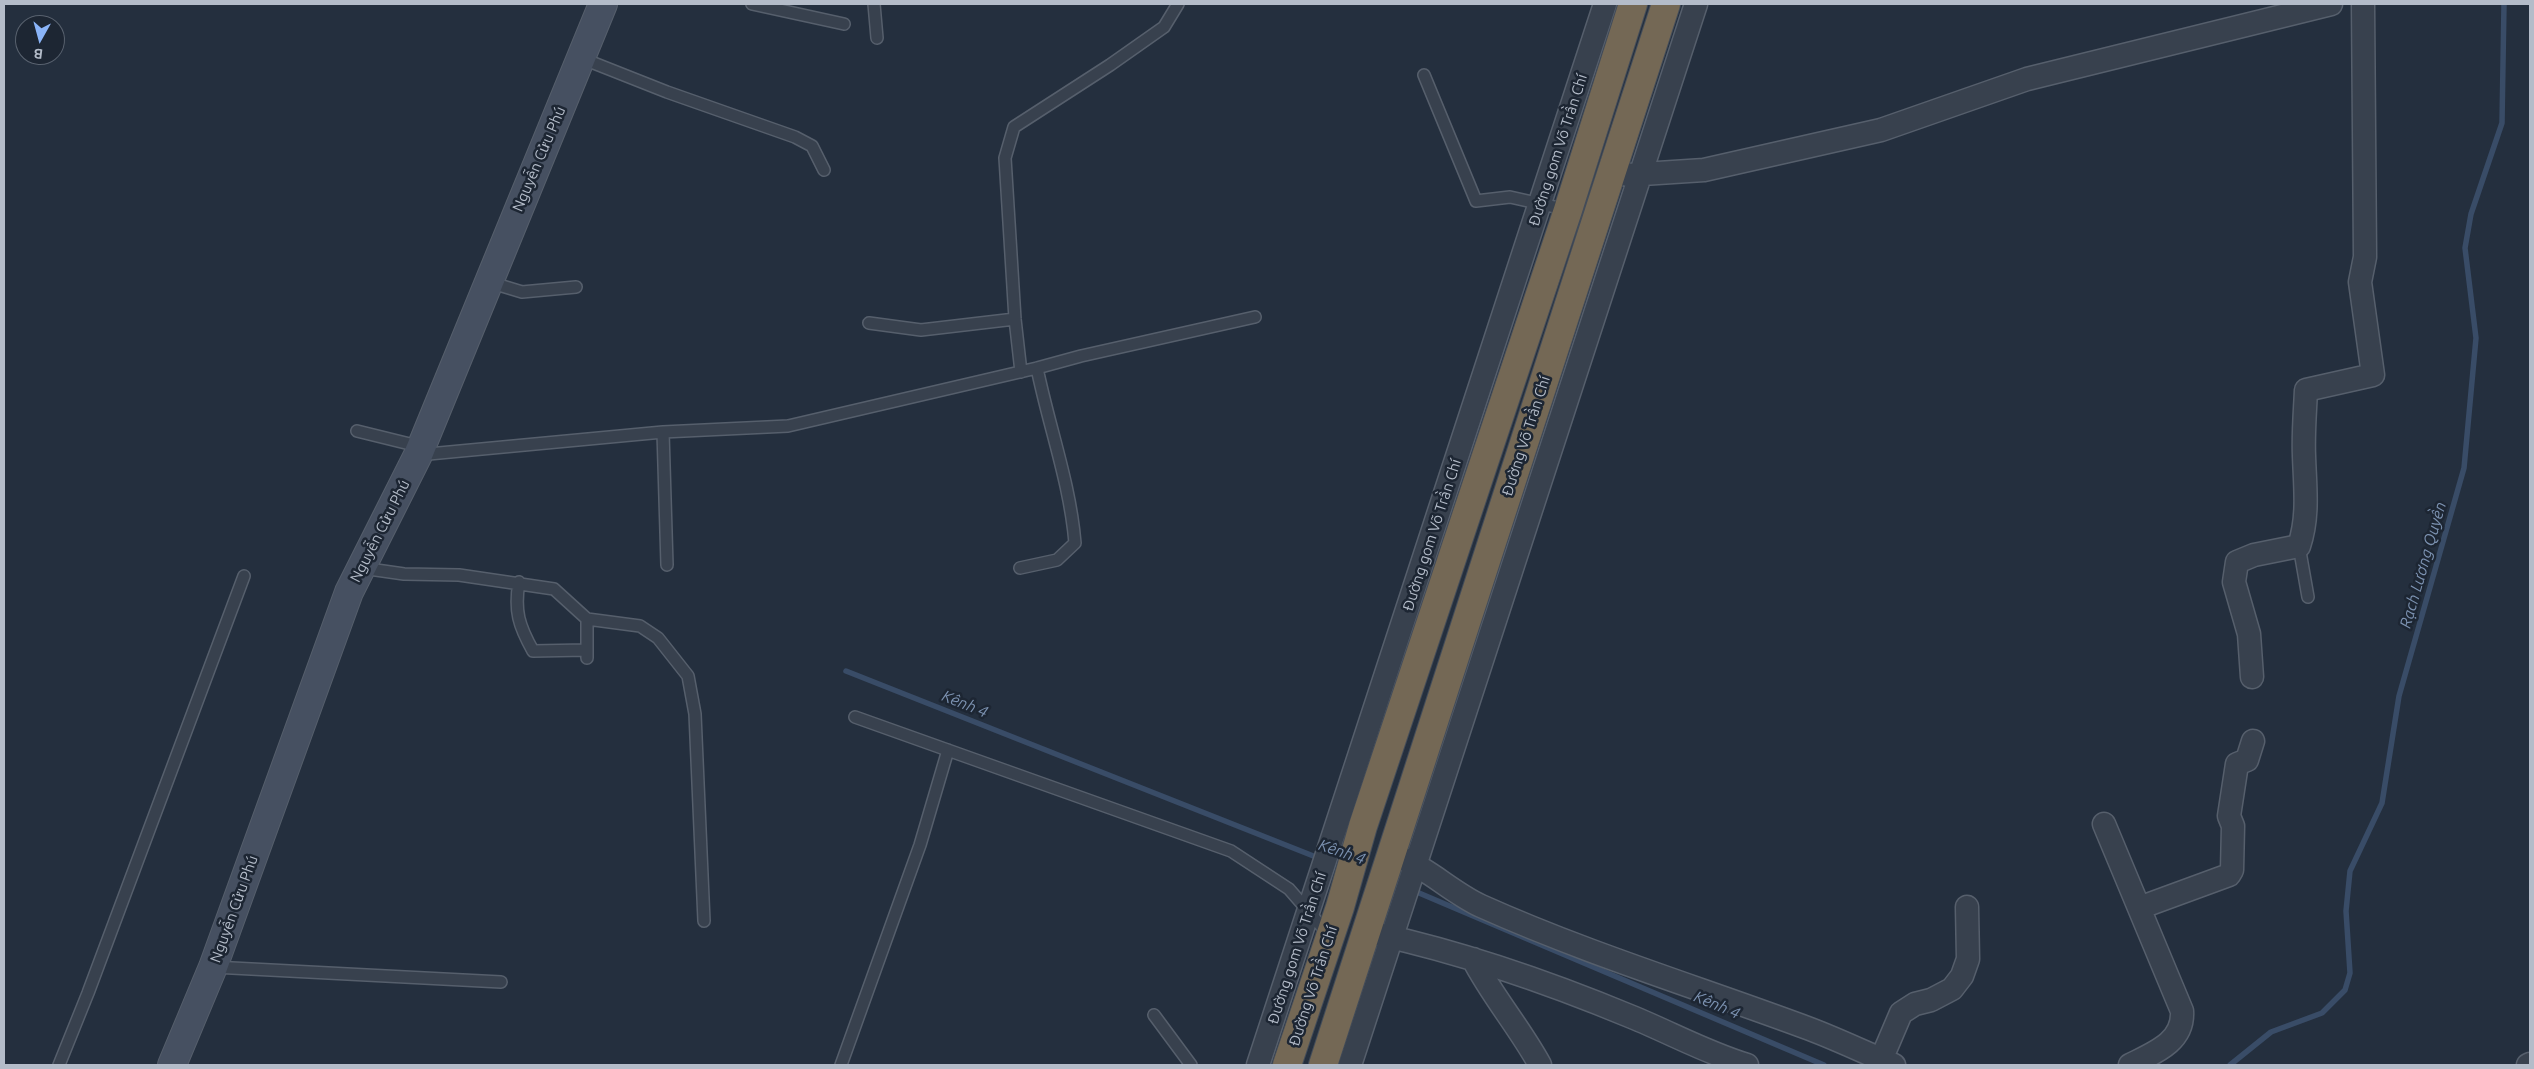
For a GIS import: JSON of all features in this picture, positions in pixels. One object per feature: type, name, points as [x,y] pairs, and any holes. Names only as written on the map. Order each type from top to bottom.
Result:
[{"type":"highway","name":"Đường Võ Trần Chí","points":[[1286,1065],[1340,907],[1363,826],[1568,210],[1633,4]]},
{"type":"highway","name":"Đường Võ Trần Chí","points":[[1377,928],[1609,176],[1666,4]]},
{"type":"highway","points":[[1323,1065],[1377,928]]},
{"type":"main road","name":"Nguyễn Cửu Phú","points":[[172,1065],[213,967],[349,592],[420,451],[488,281],[604,4]]},
{"type":"street","name":"Đường gom Võ Trần Chí","points":[[1258,1065],[1605,4]]},
{"type":"street","points":[[1696,4],[1641,174],[1398,862],[1479,905],[1557,938],[1621,963],[1811,1030],[1887,1062],[1902,1013],[1915,1004],[1931,1000],[1952,989],[1962,976],[1968,959],[1966,906]]},
{"type":"street","points":[[1609,176],[1704,170],[1881,130],[2027,79],[2100,59],[2331,4]]},
{"type":"street","points":[[2252,677],[2249,634],[2234,582],[2237,562],[2254,555],[2299,546],[2304,530],[2306,493],[2304,456],[2306,390],[2373,375],[2360,282],[2366,257],[2363,4]]},
{"type":"street","points":[[2139,908],[2229,875],[2232,870],[2233,826],[2229,816],[2237,764],[2247,760],[2253,741]]},
{"type":"street","points":[[2104,824],[2182,1011],[2183,1023],[2177,1036],[2160,1050],[2130,1065]]},
{"type":"street","points":[[1350,1065],[1377,928],[1473,959],[1624,1013],[1713,1055],[1747,1065]]},
{"type":"street","points":[[1473,959],[1484,981],[1528,1044],[1540,1065]]},
{"type":"lane","points":[[752,4],[844,24]]},
{"type":"lane","points":[[874,4],[877,38]]},
{"type":"lane","points":[[1021,372],[1015,319],[1005,158],[1014,127],[1110,65],[1164,27],[1178,4]]},
{"type":"lane","points":[[581,58],[667,92],[795,137],[812,146],[824,170]]},
{"type":"lane","points":[[1424,75],[1476,201],[1510,197],[1568,210]]},
{"type":"lane","points":[[488,281],[522,292],[576,287]]},
{"type":"lane","points":[[357,431],[420,451],[663,432],[788,426],[1254,317]]},
{"type":"lane","points":[[869,323],[921,330],[1015,319]]},
{"type":"lane","points":[[1020,568],[1057,560],[1075,543],[1066,483],[1047,416],[1037,368]]},
{"type":"lane","points":[[663,432],[667,565]]},
{"type":"lane","points":[[2299,546],[2308,597]]},
{"type":"lane","points":[[361,568],[404,574],[459,575],[519,582],[554,589],[587,619],[640,626],[658,638],[688,676],[695,714],[704,921]]},
{"type":"lane","points":[[59,1065],[88,993],[244,576]]},
{"type":"lane","points":[[519,582],[515,604],[524,634],[534,651],[586,654],[587,619]]},
{"type":"lane","points":[[855,717],[1231,851],[1289,889],[1329,935]]},
{"type":"lane","points":[[841,1065],[920,845],[948,750]]},
{"type":"lane","points":[[213,967],[501,982]]},
{"type":"lane","points":[[1154,1015],[1190,1065]]},
{"type":"waterway","name":"Rạch Lương Quyền","points":[[2230,1065],[2271,1032],[2322,1013],[2345,990],[2350,973],[2346,911],[2350,871],[2382,803],[2399,696],[2464,468],[2476,338],[2465,248],[2471,214],[2502,123],[2504,4]]},
{"type":"waterway","name":"Kênh 4","points":[[846,671],[1321,859]]},
{"type":"waterway","name":"Kênh 4","points":[[1412,890],[1824,1065]]}]
